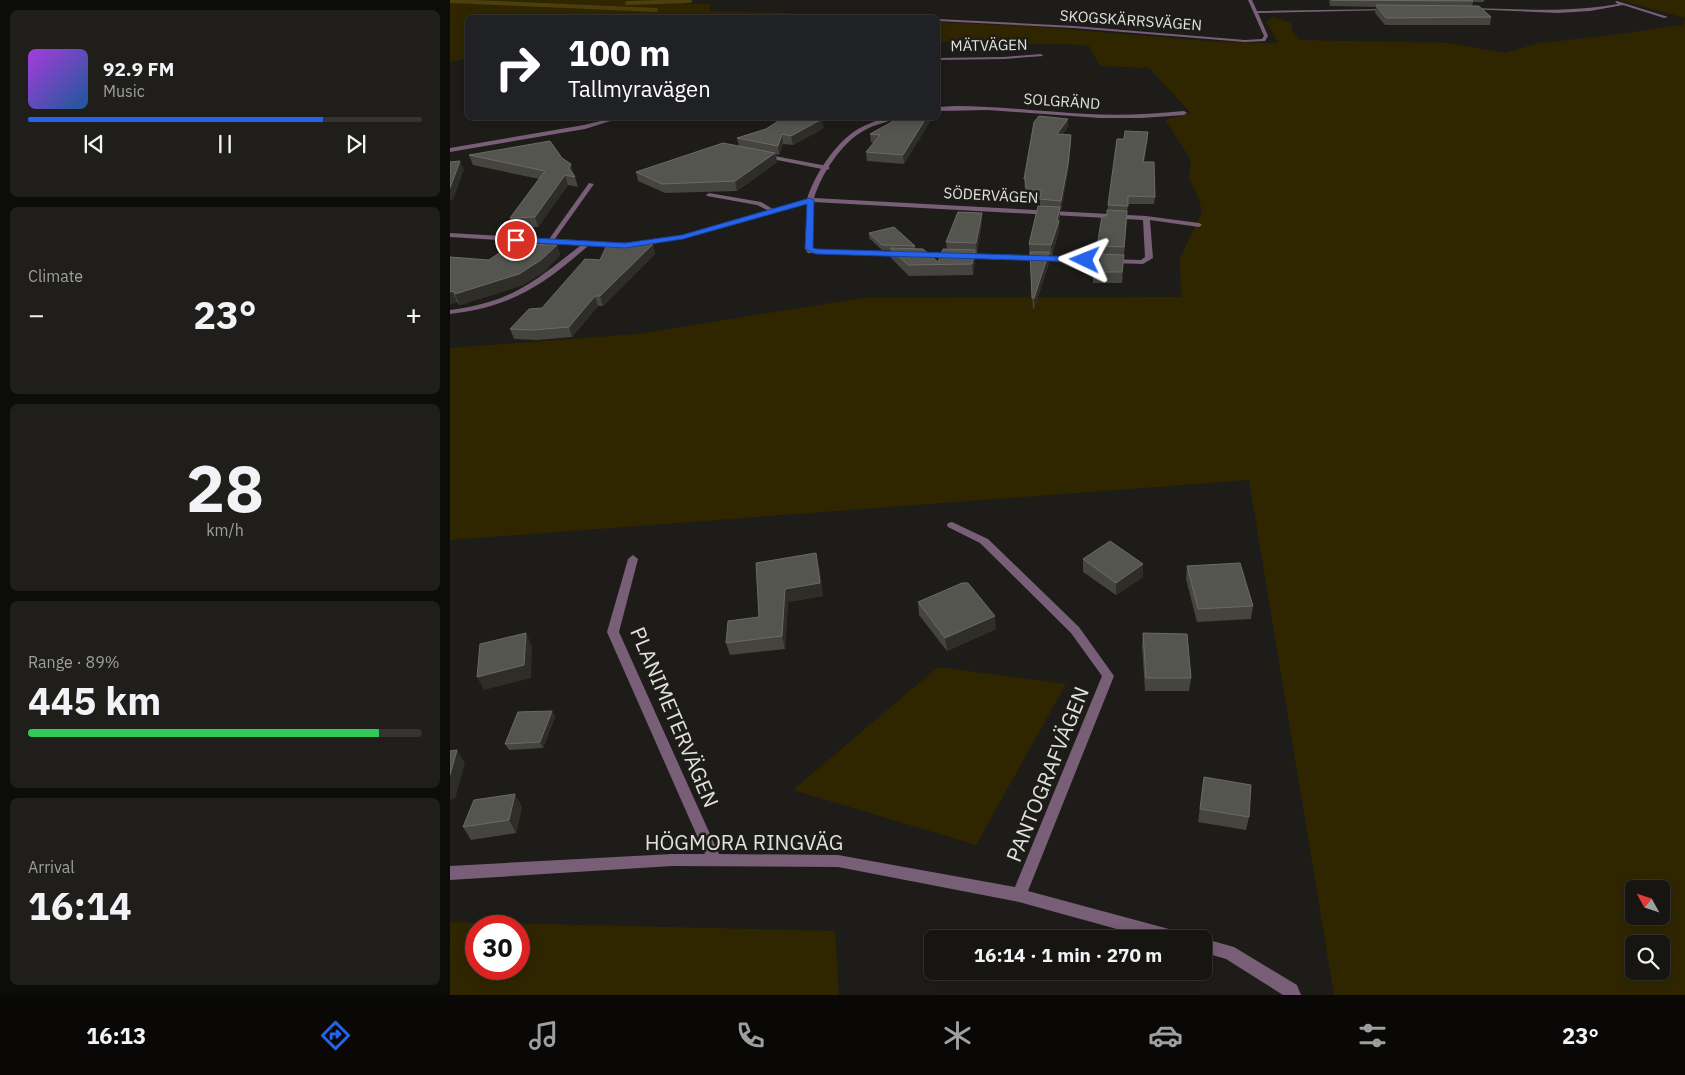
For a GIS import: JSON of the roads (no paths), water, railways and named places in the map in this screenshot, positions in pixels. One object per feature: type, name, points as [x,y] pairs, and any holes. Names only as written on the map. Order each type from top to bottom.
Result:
[{"type":"street","points":[[1250,0],[1256,12],[1397,9]]},
{"type":"street","points":[[1609,0],[1666,17]]},
{"type":"street","points":[[1463,9],[1558,12],[1590,10],[1623,4]]},
{"type":"street","name":"SKOGSKÄRRSVÄGEN","points":[[940,20],[1074,27],[1245,41],[1264,40],[1266,36],[1256,12]]},
{"type":"street","name":"MÄTVÄGEN","points":[[940,58],[1004,58],[1040,55]]},
{"type":"street","name":"SOLGRÄND","points":[[940,110],[1005,110],[1129,117],[1184,113]]},
{"type":"street","points":[[450,150],[585,127],[610,120]]},
{"type":"street","points":[[886,120],[856,133],[827,168],[812,191],[810,200],[809,249],[816,252],[1143,262],[1149,258],[1146,218]]},
{"type":"street","points":[[754,154],[827,168]]},
{"type":"street","points":[[550,242],[591,184]]},
{"type":"street","points":[[708,195],[759,203],[773,211]]},
{"type":"street","name":"SÖDERVÄGEN","points":[[450,235],[625,245],[683,237],[810,200],[1146,218],[1199,225]]},
{"type":"street","points":[[450,312],[477,309],[516,295],[586,244]]},
{"type":"street","name":"PANTOGRAFVÄGEN","points":[[952,525],[984,541],[1075,630],[1108,676],[1019,895]]},
{"type":"street","name":"PLANIMETERVÄGEN","points":[[633,559],[613,632],[716,861]]},
{"type":"street","name":"HÖGMORA RINGVÄG","points":[[450,873],[672,860],[838,861],[1019,895],[1147,930]]},
{"type":"street","points":[[1212,948],[1229,952],[1292,993]]},
{"type":"waterway","points":[[450,1],[656,10]]},
{"type":"waterway","points":[[627,3],[690,1]]}]
